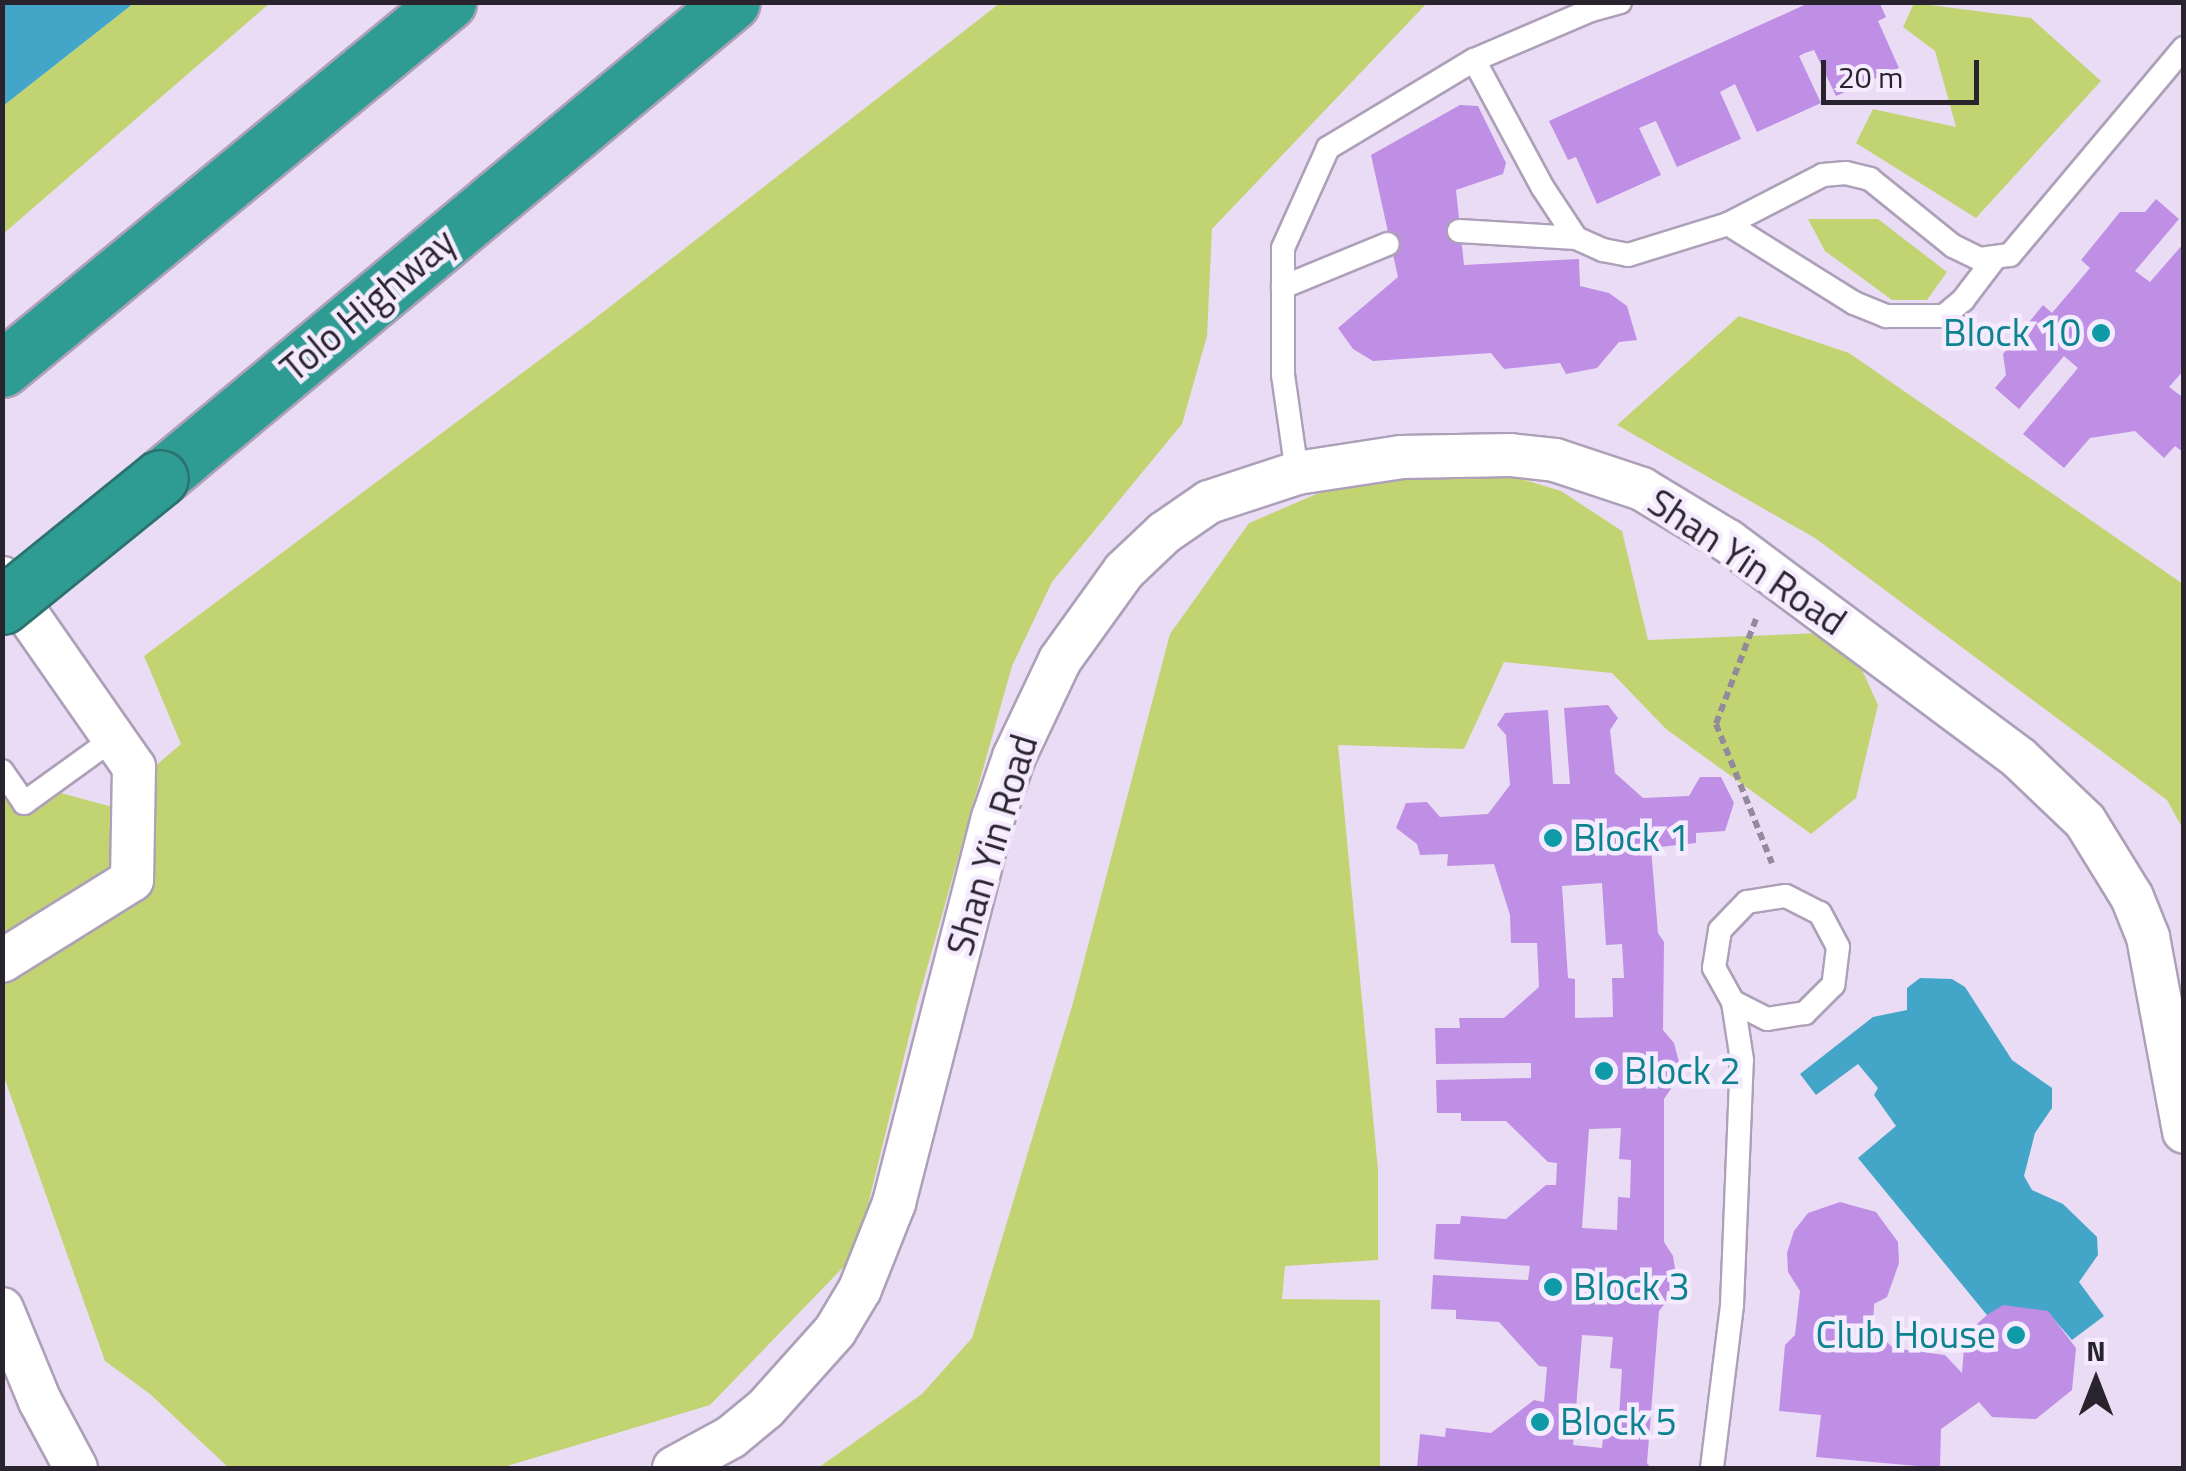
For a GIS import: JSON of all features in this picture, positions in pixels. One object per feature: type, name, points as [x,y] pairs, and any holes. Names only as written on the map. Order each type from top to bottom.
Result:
[{"type":"highway","points":[[2,369],[448,2]]},
{"type":"highway","name":"Tolo Highway","points":[[2,606],[732,2]]},
{"type":"street","name":"Shan Yin Road","points":[[674,1468],[731,1437],[766,1408],[835,1331],[860,1288],[894,1203],[993,818],[1026,729],[1060,660],[1124,571],[1164,533],[1209,502],[1297,473],[1401,457],[1510,455],[1555,460],[1642,489],[1690,515],[2020,758],[2085,821],[2110,855],[2148,937],[2184,1132]]},
{"type":"street","points":[[2,578],[134,767],[132,880],[2,961]]},
{"type":"street","points":[[2,1309],[57,1458]]},
{"type":"lane","points":[[1297,473],[1283,375],[1283,248],[1328,148],[1474,60],[1591,10],[1620,2]]},
{"type":"lane","points":[[1459,231],[1576,238],[1628,255],[1728,224],[1823,175],[1846,172],[1870,179],[1952,246],[1980,259],[2010,255],[2184,48]]},
{"type":"lane","points":[[1474,60],[1543,188],[1576,238]]},
{"type":"lane","points":[[1728,224],[1854,302],[1886,316],[1944,316],[1995,258]]},
{"type":"lane","points":[[1283,287],[1388,244]]},
{"type":"lane","points":[[2,771],[24,804],[114,738]]},
{"type":"lane","points":[[1712,1468],[1732,1305],[1742,1060],[1733,1002],[1714,968],[1720,930],[1747,902],[1786,896],[1820,914],[1838,947],[1832,985],[1805,1013],[1766,1019],[1733,1002]]},
{"type":"path","points":[[1773,575],[1716,724],[1786,896]]},
{"type":"green space","points":[[134,3],[270,3],[3,234],[3,106]]},
{"type":"green space","points":[[1000,3],[1427,3],[1212,229],[1207,336],[1182,424],[1052,582],[1012,666],[917,1004],[856,1254],[710,1405],[504,1467],[229,1468],[150,1394],[105,1361],[3,1074],[2,777],[109,806],[181,744],[144,656],[589,323]]},
{"type":"green space","points":[[1914,3],[2031,18],[2101,81],[1976,218],[1856,143],[1873,109],[1956,127],[1935,51],[1903,27]]},
{"type":"green space","points":[[1808,219],[1878,219],[1947,272],[1927,300],[1892,300],[1825,251]]},
{"type":"green space","points":[[1739,316],[1849,353],[2183,584],[2183,829],[2167,800],[1815,538],[1617,425]]},
{"type":"green space","points":[[1472,464],[1561,491],[1622,531],[1648,640],[1845,632],[1878,705],[1856,798],[1811,834],[1666,729],[1612,673],[1504,662],[1464,749],[1338,745],[1378,1170],[1378,1260],[1285,1266],[1282,1299],[1380,1300],[1380,1468],[818,1468],[922,1394],[972,1338],[1073,1003],[1170,634],[1249,523],[1375,469]]},
{"type":"water","points":[[3,2],[134,2],[134,3],[3,106]]},
{"type":"water","points":[[1920,978],[1952,979],[1965,987],[2012,1060],[2052,1088],[2052,1108],[2035,1133],[2024,1176],[2032,1190],[2063,1204],[2097,1237],[2098,1255],[2079,1282],[2104,1316],[2072,1340],[2047,1311],[1987,1315],[1858,1158],[1896,1126],[1874,1095],[1878,1088],[1858,1064],[1816,1095],[1800,1074],[1873,1017],[1907,1010],[1907,988]]},
{"type":"building","points":[[1811,2],[1879,2],[1886,17],[1878,21],[1899,68],[1836,96],[1814,50],[1805,53],[1799,56],[1821,103],[1757,132],[1735,84],[1720,92],[1741,139],[1677,167],[1656,121],[1639,128],[1661,175],[1597,204],[1576,157],[1568,160],[1549,121]]},
{"type":"building","points":[[1460,105],[1478,106],[1506,163],[1503,174],[1456,190],[1464,265],[1579,259],[1580,286],[1609,293],[1627,306],[1637,340],[1619,342],[1597,368],[1566,374],[1560,363],[1504,369],[1491,353],[1373,361],[1353,349],[1338,328],[1398,277],[1371,155]]},
{"type":"building","name":"Block 10","points":[[2156,199],[2179,219],[2135,271],[2150,282],[2184,243],[2184,370],[2169,387],[2184,398],[2184,453],[2175,446],[2164,458],[2135,431],[2090,438],[2064,468],[2023,434],[2078,368],[2064,356],[2019,409],[1995,388],[2006,375],[2003,354],[2043,305],[2052,313],[2090,268],[2081,260],[2120,212],[2145,212]]},
{"type":"building","points":[[1608,705],[1618,718],[1610,730],[1615,773],[1643,798],[1689,796],[1700,777],[1721,777],[1734,803],[1725,831],[1696,833],[1696,843],[1651,848],[1658,933],[1664,942],[1663,1030],[1674,1043],[1679,1062],[1676,1081],[1664,1099],[1664,1242],[1673,1256],[1676,1275],[1672,1294],[1659,1311],[1647,1463],[1651,1468],[1417,1468],[1420,1434],[1445,1437],[1446,1428],[1491,1433],[1534,1400],[1544,1402],[1547,1367],[1539,1366],[1499,1322],[1456,1319],[1456,1310],[1431,1309],[1433,1275],[1528,1280],[1530,1266],[1434,1259],[1436,1224],[1460,1224],[1461,1216],[1506,1219],[1546,1185],[1556,1185],[1557,1163],[1548,1162],[1506,1121],[1461,1121],[1461,1113],[1437,1113],[1436,1080],[1531,1078],[1531,1063],[1436,1064],[1435,1028],[1460,1028],[1459,1018],[1504,1018],[1539,987],[1537,943],[1511,943],[1510,915],[1494,864],[1447,866],[1448,854],[1420,855],[1417,844],[1396,828],[1406,803],[1427,802],[1440,817],[1488,814],[1510,785],[1506,735],[1497,725],[1505,713],[1548,710],[1553,784],[1570,784],[1564,708]],"holes":[[[1602,883],[1606,945],[1622,944],[1624,978],[1612,978],[1613,1017],[1575,1018],[1575,979],[1568,978],[1562,886]],[[1621,1128],[1619,1159],[1631,1160],[1630,1198],[1618,1197],[1617,1230],[1582,1228],[1589,1129]],[[1582,1335],[1613,1337],[1610,1368],[1622,1369],[1619,1417],[1605,1417],[1602,1448],[1573,1445]]]},
{"type":"building","name":"Club House","points":[[1840,1202],[1876,1212],[1898,1242],[1899,1263],[1887,1297],[1874,1304],[1873,1328],[1893,1348],[1945,1355],[1962,1373],[1965,1335],[1987,1315],[2003,1305],[2048,1311],[2076,1348],[2072,1390],[2036,1419],[1992,1417],[1979,1402],[1941,1429],[1940,1468],[1816,1457],[1821,1415],[1779,1411],[1785,1345],[1795,1335],[1800,1291],[1788,1272],[1787,1253],[1794,1231],[1808,1213]]},
{"type":"place","name":"Block 10","points":[[2101,333]]},
{"type":"place","name":"Block 1","points":[[1553,838]]},
{"type":"place","name":"Block 2","points":[[1604,1071]]},
{"type":"place","name":"Block 3","points":[[1553,1287]]},
{"type":"place","name":"Club House","points":[[2016,1335]]},
{"type":"place","name":"Block 5","points":[[1540,1422]]}]
